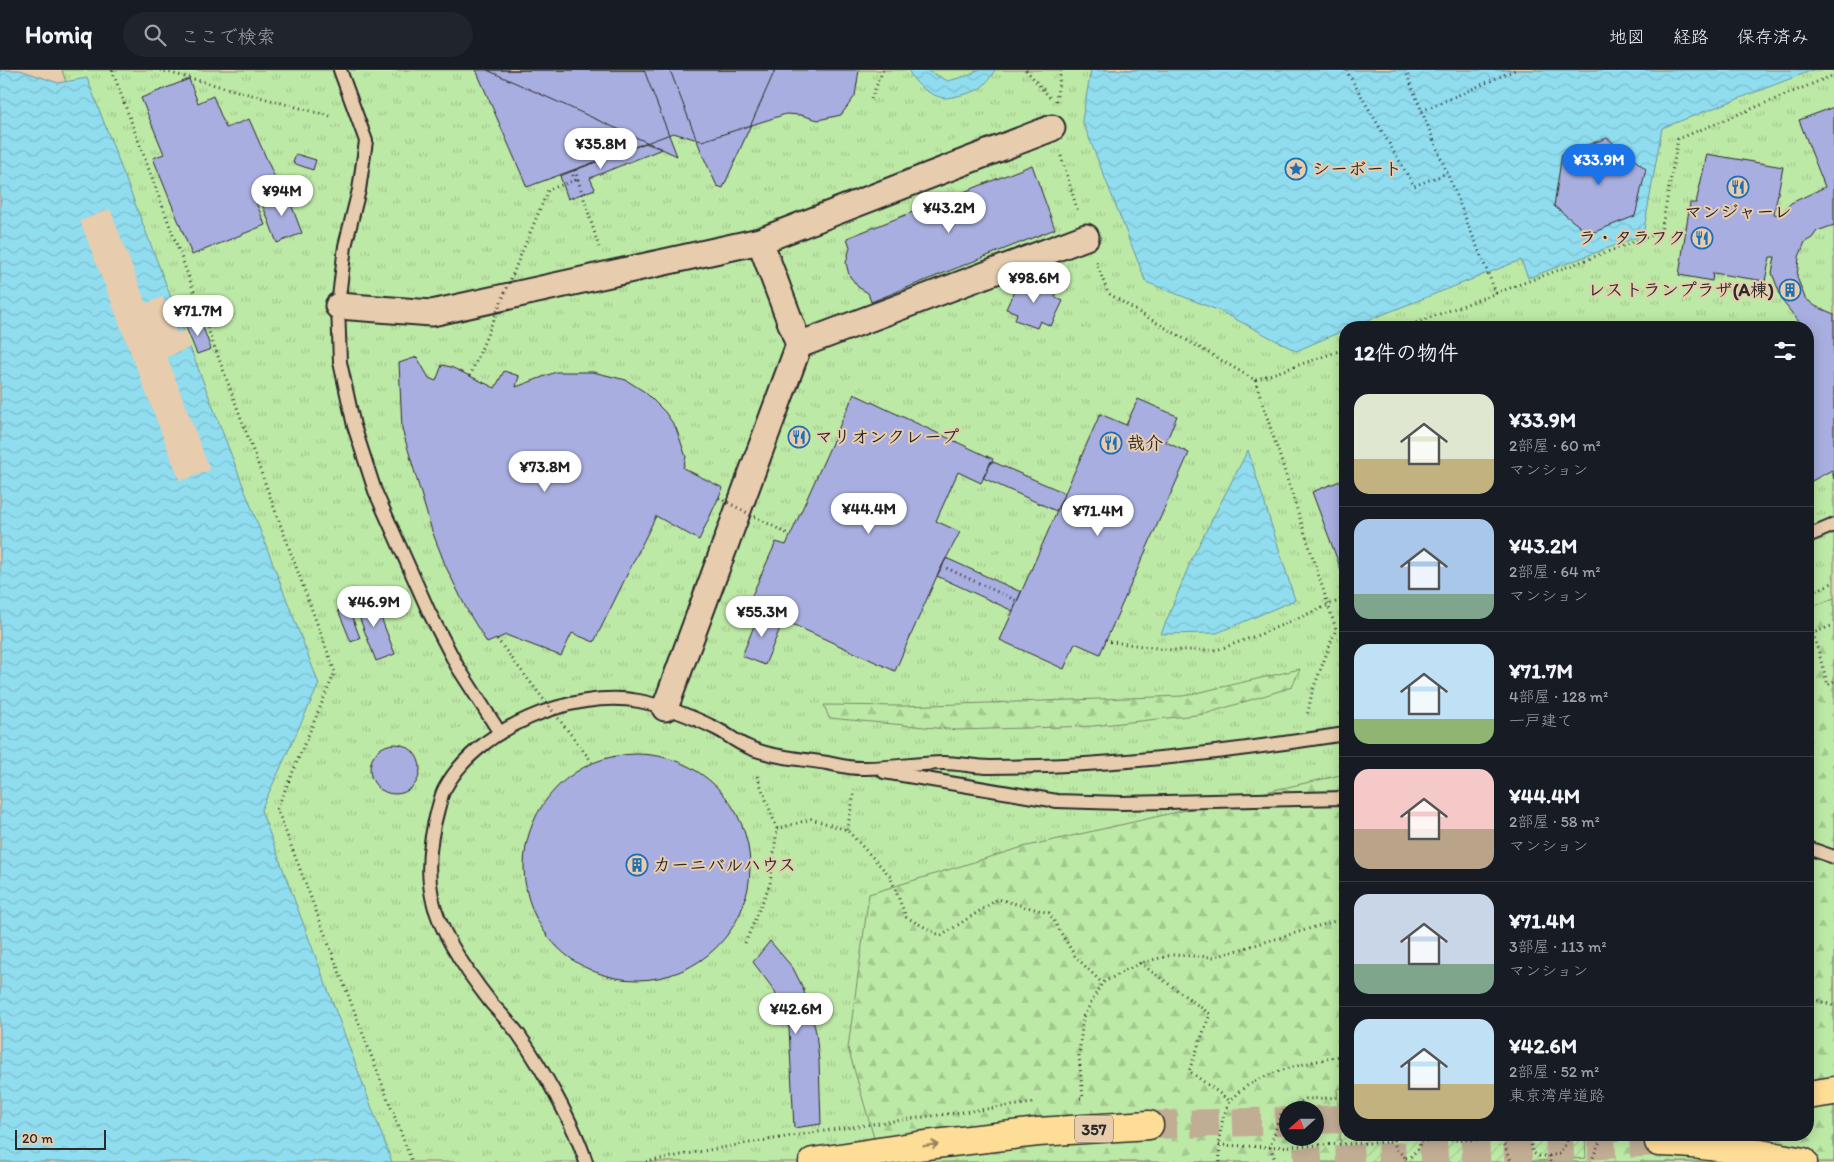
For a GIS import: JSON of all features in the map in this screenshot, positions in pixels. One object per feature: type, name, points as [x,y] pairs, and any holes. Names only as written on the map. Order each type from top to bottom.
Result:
[{"type":"highway","points":[[1814,1094],[1834,1092]]},
{"type":"highway","name":"357","points":[[813,1162],[918,1146],[1038,1132],[1149,1126]]},
{"type":"highway","points":[[1659,1142],[1720,1147],[1803,1162]]},
{"type":"street","points":[[338,306],[432,313],[760,241],[1054,116]]},
{"type":"street","points":[[799,344],[1086,237]]},
{"type":"street","points":[[665,708],[799,344],[760,241]]},
{"type":"lane","points":[[340,70],[366,141],[358,190],[345,246],[338,306],[340,362],[354,426],[375,491],[429,612],[457,666],[500,733]]},
{"type":"lane","points":[[1814,533],[1834,525]]},
{"type":"lane","points":[[586,1162],[561,1106],[538,1065],[518,1034],[467,970],[445,932],[432,899],[428,863],[432,830],[444,790],[469,756],[500,733],[535,715],[576,703],[620,700],[638,701],[665,708],[716,729],[748,747],[778,755],[1056,801],[1122,803],[1339,798]]},
{"type":"lane","points":[[859,768],[945,763],[986,767],[1105,763],[1211,753],[1339,735]]},
{"type":"lane","points":[[1814,850],[1834,857]]},
{"type":"path","points":[[112,70],[335,672],[277,809],[412,1162]]},
{"type":"path","points":[[160,70],[360,124]]},
{"type":"path","points":[[871,99],[883,70]]},
{"type":"path","points":[[1026,70],[1054,116],[1086,237],[1108,292],[1140,313],[1255,380],[1336,628],[1312,692],[1303,740]]},
{"type":"path","points":[[1346,70],[1414,186],[1447,173]]},
{"type":"path","points":[[1405,70],[1496,293]]},
{"type":"path","points":[[1422,111],[1515,70]]},
{"type":"path","points":[[1421,321],[1662,232],[1678,139],[1834,75]]},
{"type":"path","points":[[470,376],[548,190],[575,180],[573,171],[607,274]]},
{"type":"path","points":[[1255,380],[1339,351]]},
{"type":"path","points":[[719,498],[790,535]]},
{"type":"path","points":[[942,566],[1017,601]]},
{"type":"path","points":[[1814,592],[1834,582]]},
{"type":"path","points":[[1105,642],[1172,650],[1217,650],[1261,634],[1339,601]]},
{"type":"path","points":[[1814,633],[1834,625]]},
{"type":"path","points":[[1814,636],[1828,685],[1834,681]]},
{"type":"path","points":[[497,640],[592,762]]},
{"type":"path","points":[[745,943],[770,884],[777,829],[748,747]]},
{"type":"path","points":[[846,830],[859,768]]},
{"type":"path","points":[[777,829],[811,819],[846,830],[890,876],[906,917],[941,936],[998,899],[1049,913],[1076,956],[1102,983]]},
{"type":"path","points":[[1073,1099],[1082,1098],[1079,1056],[1083,1017],[1102,983],[1140,963],[1172,955],[1215,957],[1339,920]]},
{"type":"path","points":[[1140,963],[1210,1014],[1189,1071],[1230,1101]]},
{"type":"path","points":[[1814,999],[1834,1006]]},
{"type":"path","points":[[1220,1162],[1221,1122],[1230,1101],[1249,1085],[1273,1074],[1339,1056]]},
{"type":"path","points":[[1276,1162],[1270,1146],[1281,1113],[1306,1099],[1339,1097]]},
{"type":"path","points":[[646,1162],[900,1119],[1034,1103]]},
{"type":"path","points":[[1219,1145],[1270,1146],[1393,1142],[1396,1150],[1406,1160],[1419,1148],[1420,1141]]},
{"type":"path","points":[[1503,1141],[1512,1162]]},
{"type":"path","points":[[1530,1141],[1533,1153],[1539,1156],[1559,1154],[1567,1141]]},
{"type":"path","points":[[1591,1162],[1600,1141]]},
{"type":"path","points":[[1549,1156],[1550,1162]]},
{"type":"green space","points":[[62,70],[1834,70],[1834,1162],[371,1162],[232,791],[271,694]]},
{"type":"green space","points":[[1834,598],[1834,1162],[881,1162],[848,1048],[869,894],[1023,847],[1339,775],[1339,1141],[1814,1141],[1814,606]]},
{"type":"green space","points":[[1300,669],[1292,687],[1205,714],[1093,726],[957,730],[829,718],[824,705],[903,706],[1183,696]]},
{"type":"green space","points":[[1337,1089],[1339,1089],[1339,1118]]},
{"type":"green space","points":[[1341,1141],[1585,1141],[1586,1158],[1519,1162],[1342,1162]]},
{"type":"water","points":[[0,70],[20,70],[58,83],[87,78],[319,684],[261,810],[392,1162],[0,1162]]},
{"type":"water","points":[[909,70],[926,70],[948,81],[970,75],[977,70],[995,70],[980,89],[945,98],[923,89],[914,80]]},
{"type":"water","points":[[1091,70],[1813,70],[1662,128],[1643,235],[1528,278],[1521,260],[1366,321],[1339,321],[1339,333],[1296,351],[1220,311],[1146,282],[1082,120]]},
{"type":"water","points":[[1248,450],[1295,600],[1217,633],[1161,634],[1192,558]]},
{"type":"pier","points":[[110,209],[146,303],[163,297],[177,333],[185,330],[191,347],[167,357],[210,470],[180,481],[80,221]]},
{"type":"building","points":[[476,70],[859,70],[855,96],[841,115],[818,120],[801,115],[786,114],[702,141],[673,133],[527,187]]},
{"type":"building","points":[[487,70],[644,70],[677,156],[662,149]]},
{"type":"building","points":[[670,70],[775,70],[723,188],[717,186],[703,156]]},
{"type":"building","points":[[189,79],[198,103],[213,96],[226,128],[249,119],[279,187],[254,197],[265,225],[192,255],[153,158],[164,154],[141,98]]},
{"type":"building","name":"レストランプラザ(A棟)","points":[[1834,107],[1834,225],[1817,231],[1812,238],[1805,242],[1799,257],[1797,277],[1805,298],[1815,306],[1834,314],[1834,479],[1832,470],[1814,480],[1814,321],[1798,321],[1783,302],[1772,273],[1775,257],[1770,257],[1765,281],[1713,273],[1712,281],[1679,275],[1690,203],[1696,203],[1707,154],[1783,167],[1774,214],[1780,215],[1791,203],[1825,187],[1799,120]]},
{"type":"building","points":[[1607,138],[1646,169],[1635,216],[1589,234],[1554,206],[1562,154]]},
{"type":"building","points":[[645,143],[662,149],[590,178],[595,189],[568,199],[560,176]]},
{"type":"building","points":[[296,154],[316,160],[313,170],[293,163]]},
{"type":"building","points":[[1032,165],[1055,229],[871,302],[868,293],[858,287],[849,275],[846,263],[850,247],[847,238]]},
{"type":"building","points":[[286,191],[302,233],[277,243],[261,201]]},
{"type":"building","points":[[1019,280],[1039,289],[1041,284],[1057,292],[1055,297],[1063,301],[1051,326],[1040,321],[1037,328],[1015,320],[1017,313],[1006,309]]},
{"type":"building","points":[[200,319],[211,349],[197,354],[185,325]]},
{"type":"building","points":[[417,357],[429,378],[436,381],[442,365],[451,367],[495,388],[504,371],[519,376],[516,387],[556,372],[593,372],[626,380],[645,392],[665,412],[676,428],[686,457],[683,468],[723,488],[699,540],[656,516],[594,642],[572,633],[561,656],[506,635],[487,643],[467,610],[446,567],[432,531],[402,429],[399,363]]},
{"type":"building","points":[[854,394],[993,459],[981,483],[958,472],[936,521],[960,532],[937,576],[895,671],[748,604],[776,542],[786,545]]},
{"type":"building","points":[[1138,399],[1177,416],[1166,442],[1189,453],[1100,654],[1075,643],[1064,669],[1000,640],[1100,414],[1126,425]]},
{"type":"building","points":[[991,461],[1065,493],[1056,511],[983,478]]},
{"type":"building","points":[[1339,481],[1339,564],[1312,492]]},
{"type":"building","points":[[946,558],[1021,592],[1013,611],[937,576]]},
{"type":"building","points":[[372,594],[395,654],[376,661],[353,601]]},
{"type":"building","points":[[348,606],[360,638],[351,642],[338,610]]},
{"type":"building","points":[[760,611],[783,621],[765,665],[742,656]]},
{"type":"building","points":[[395,744],[409,748],[416,755],[420,769],[416,783],[409,790],[395,794],[381,790],[374,783],[370,769],[374,755],[381,748]]},
{"type":"building","name":"カーニバルハウス","points":[[626,754],[648,754],[680,762],[690,767],[709,779],[725,795],[742,824],[748,845],[750,867],[748,889],[742,910],[725,939],[709,955],[680,972],[648,980],[626,980],[594,972],[584,967],[565,955],[549,939],[532,910],[524,878],[524,856],[532,824],[537,814],[549,795],[565,779],[594,762]]},
{"type":"building","points":[[770,941],[793,968],[809,1006],[816,1032],[819,1061],[821,1124],[794,1128],[789,1028],[774,990],[753,962]]},
{"type":"tunnel","points":[[1324,1120],[1339,1119]]},
{"type":"tunnel","points":[[1149,1125],[1279,1121]]},
{"type":"tunnel","points":[[1294,1162],[1659,1142]]},
{"type":"place","name":"シーボート","points":[[1296,169]]},
{"type":"place","name":"マンジャーレ","points":[[1738,187]]},
{"type":"place","name":"ラ・タラフク","points":[[1702,238]]},
{"type":"place","name":"レストランプラザ(A棟)","points":[[1790,290]]},
{"type":"place","name":"マリオンクレープ","points":[[799,437]]},
{"type":"place","name":"哉介","points":[[1111,443]]},
{"type":"place","name":"カーニバルハウス","points":[[637,865]]}]
